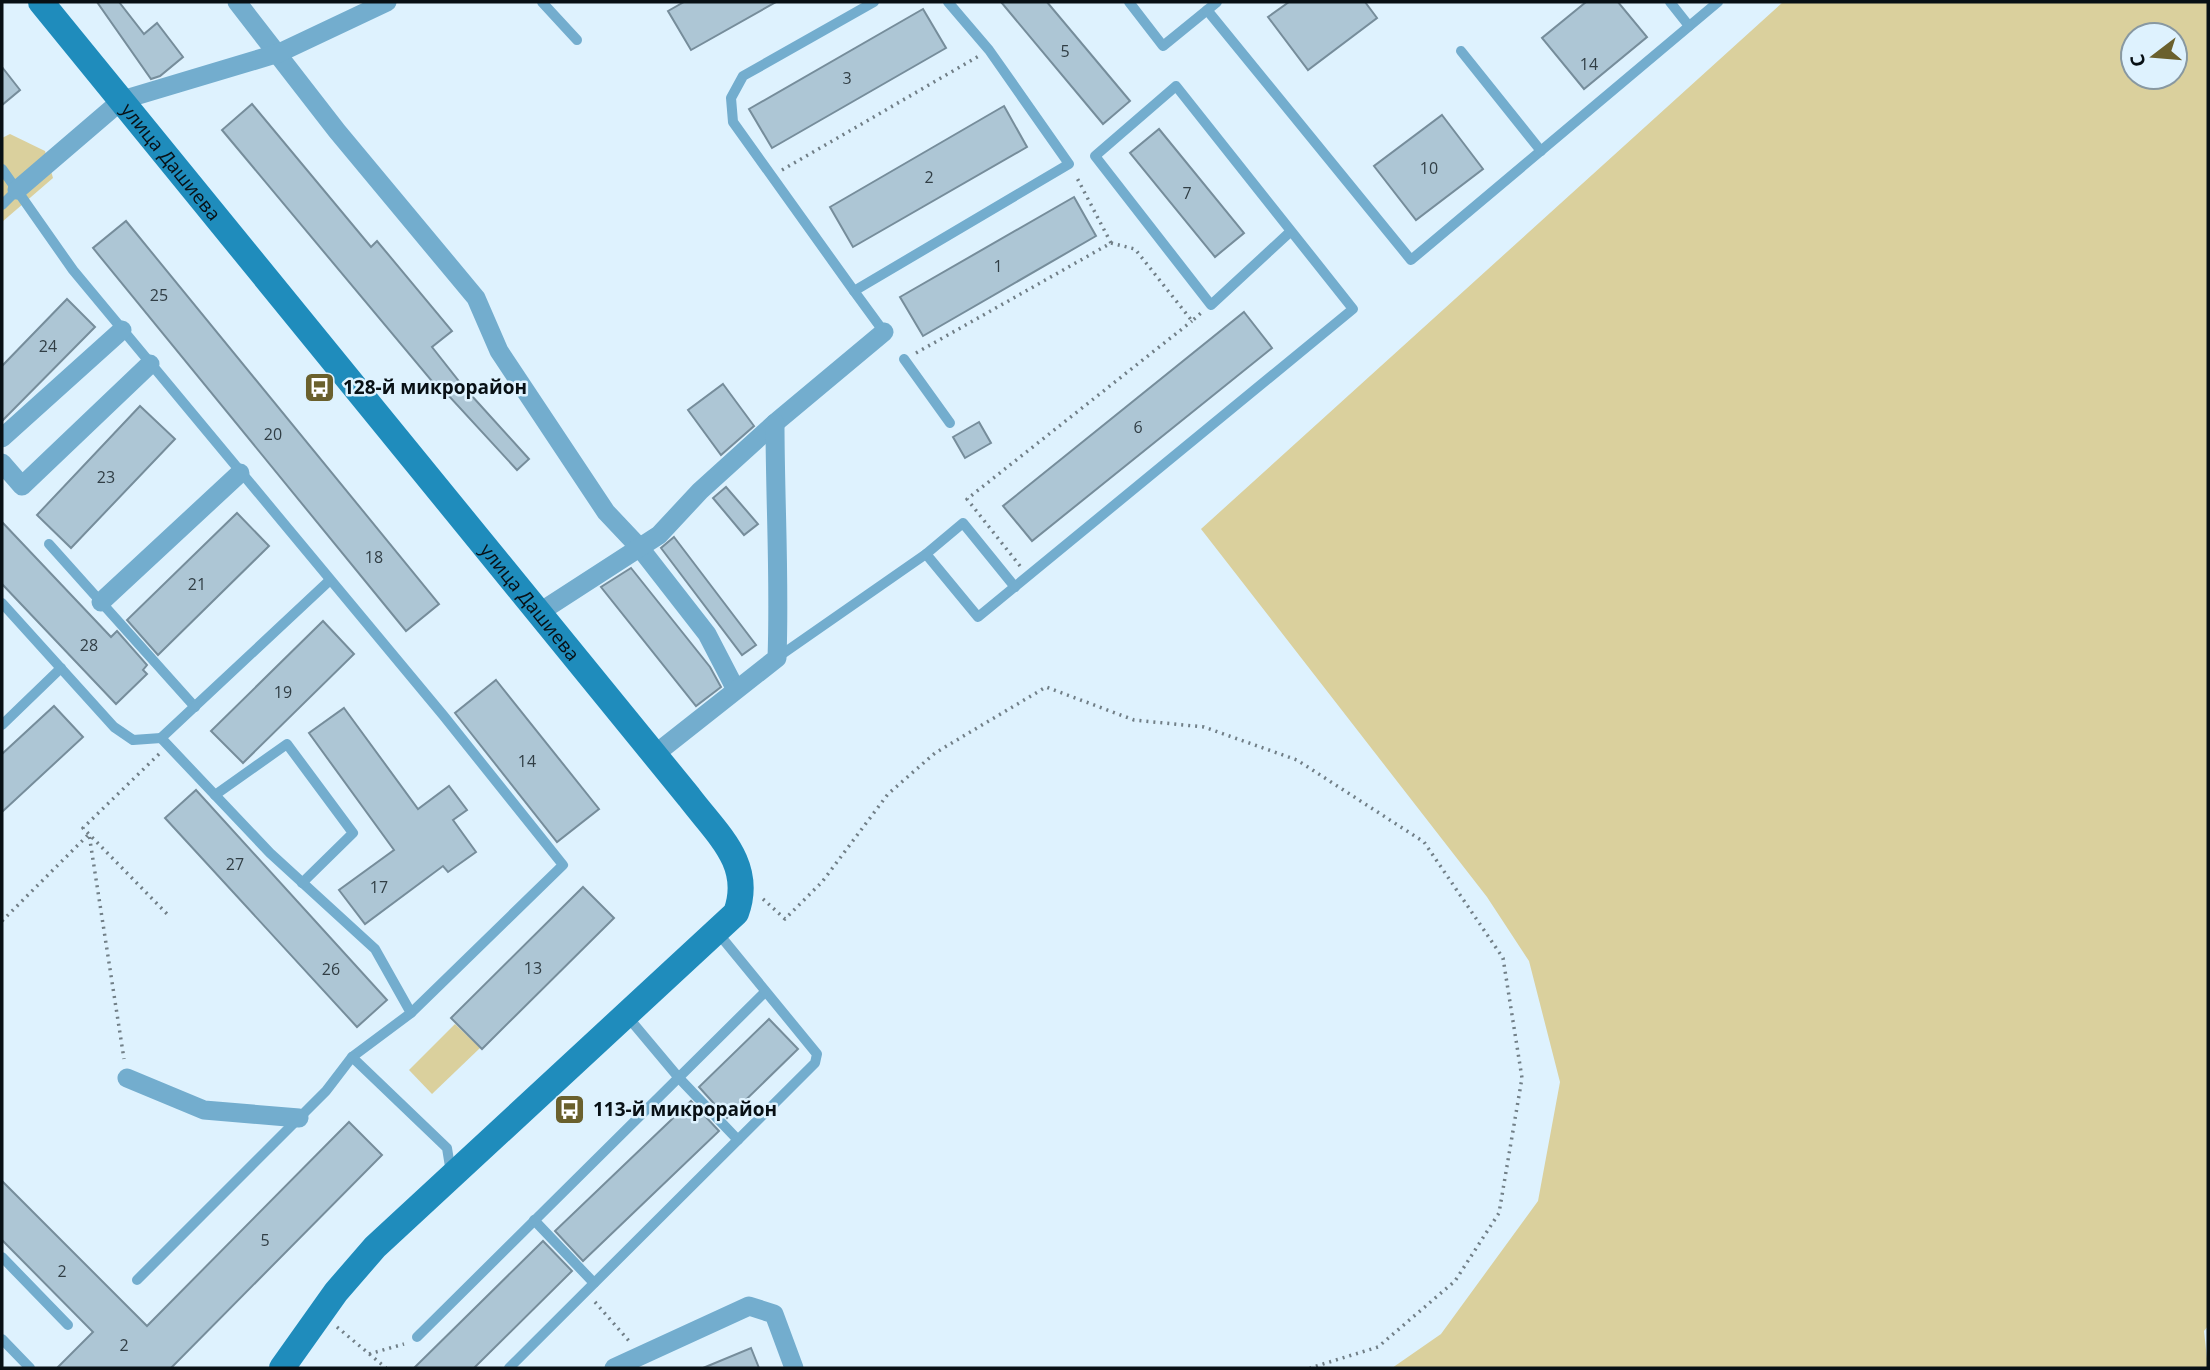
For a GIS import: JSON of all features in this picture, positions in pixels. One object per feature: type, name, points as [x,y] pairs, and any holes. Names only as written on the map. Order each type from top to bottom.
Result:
[{"type":"street","name":"улица Дашиева","points":[[41,2],[540,612],[729,850],[743,882]]},
{"type":"street","points":[[237,2],[337,131],[476,298],[499,351],[606,512],[640,548],[707,634],[735,688]]},
{"type":"street","points":[[17,190],[121,100],[279,53],[387,2]]},
{"type":"street","points":[[2,438],[122,330]]},
{"type":"street","points":[[540,612],[659,535],[700,491],[775,423],[884,332]]},
{"type":"street","points":[[2,463],[22,486],[150,364]]},
{"type":"street","points":[[654,755],[777,657],[780,593],[775,507],[775,423]]},
{"type":"street","points":[[101,602],[240,473]]},
{"type":"street","points":[[282,1368],[355,1269],[451,1174],[718,932],[736,913],[743,882]]},
{"type":"street","points":[[127,1078],[204,1110],[299,1118]]},
{"type":"street","points":[[614,1368],[749,1306],[774,1314],[794,1368]]},
{"type":"lane","points":[[542,2],[577,40]]},
{"type":"lane","points":[[874,2],[743,76],[730,97],[733,122],[884,332]]},
{"type":"lane","points":[[855,291],[1069,164],[989,50],[948,2]]},
{"type":"lane","points":[[1129,2],[1163,46],[1217,2]]},
{"type":"lane","points":[[1670,2],[1689,26]]},
{"type":"lane","points":[[1207,10],[1411,260],[1718,2]]},
{"type":"lane","points":[[1461,51],[1541,151]]},
{"type":"lane","points":[[926,554],[978,617],[1353,309],[1176,86],[1095,156],[1211,305],[1290,232]]},
{"type":"lane","points":[[2,169],[73,270],[443,715],[563,865],[411,1013],[352,1057],[326,1091],[137,1280]]},
{"type":"lane","points":[[2,205],[17,190]]},
{"type":"lane","points":[[904,359],[950,422]]},
{"type":"lane","points":[[777,657],[926,554],[963,523],[1015,587]]},
{"type":"lane","points":[[49,544],[195,706]]},
{"type":"lane","points":[[165,741],[195,706],[329,581]]},
{"type":"lane","points":[[2,603],[114,727],[134,740],[165,741],[302,883],[375,949],[411,1013]]},
{"type":"lane","points":[[2,725],[61,668]]},
{"type":"lane","points":[[215,795],[287,744],[353,832],[302,883]]},
{"type":"lane","points":[[509,1368],[815,1063],[817,1054],[718,932]]},
{"type":"lane","points":[[417,1337],[765,992]]},
{"type":"lane","points":[[627,1016],[679,1078],[738,1140]]},
{"type":"lane","points":[[352,1057],[447,1148],[451,1174]]},
{"type":"lane","points":[[534,1220],[594,1283]]},
{"type":"lane","points":[[2,1257],[68,1325]]},
{"type":"lane","points":[[2,1339],[30,1368]]},
{"type":"path","points":[[771,176],[989,50]]},
{"type":"path","points":[[1069,164],[1111,243]]},
{"type":"path","points":[[904,359],[1111,243],[1135,249],[1192,321]]},
{"type":"path","points":[[1028,576],[967,499],[1211,305]]},
{"type":"path","points":[[743,882],[785,919],[822,883],[888,794],[935,753],[1045,688],[1133,720],[1204,727],[1297,760],[1424,842],[1503,958],[1522,1078],[1499,1213],[1455,1281],[1378,1347],[1310,1368]]},
{"type":"path","points":[[165,741],[83,828],[169,916]]},
{"type":"path","points":[[2,921],[89,834]]},
{"type":"path","points":[[89,834],[127,1078]]},
{"type":"path","points":[[586,1292],[642,1355]]},
{"type":"path","points":[[332,1323],[386,1368]]},
{"type":"path","points":[[369,1354],[411,1342],[417,1337]]},
{"type":"shaded area","points":[[1783,2],[2208,2],[2208,1326],[2204,1331],[2208,1368],[1392,1368],[1441,1334],[1538,1201],[1560,1082],[1529,961],[1487,897],[1201,529]]},
{"type":"shaded area","points":[[10,134],[45,151],[53,178],[2,222],[2,138]]},
{"type":"shaded area","points":[[455,1024],[480,1048],[432,1094],[409,1070]]},
{"type":"building","points":[[97,2],[119,2],[144,34],[157,23],[183,57],[160,76],[151,79]]},
{"type":"building","points":[[684,2],[776,2],[691,50],[668,11]]},
{"type":"building","points":[[1001,2],[1047,2],[1130,101],[1103,124]]},
{"type":"building","points":[[1289,2],[1365,2],[1377,18],[1308,70],[1268,17]]},
{"type":"building","points":[[1586,2],[1618,2],[1647,37],[1584,89],[1542,38]]},
{"type":"building","points":[[923,9],[946,48],[772,148],[749,109]]},
{"type":"building","points":[[2,67],[20,90],[2,105]]},
{"type":"building","points":[[252,104],[371,247],[377,241],[452,331],[432,347],[462,385],[529,459],[517,470],[449,396],[446,398],[222,130]]},
{"type":"building","points":[[1004,106],[1027,147],[853,247],[830,207]]},
{"type":"building","points":[[1442,115],[1483,169],[1416,220],[1374,166]]},
{"type":"building","points":[[1159,129],[1244,233],[1215,257],[1130,153]]},
{"type":"building","points":[[1074,197],[1096,236],[923,336],[900,297]]},
{"type":"building","points":[[126,221],[439,604],[406,631],[93,248]]},
{"type":"building","points":[[67,299],[95,327],[2,421],[2,366]]},
{"type":"building","points":[[1244,312],[1272,348],[1032,541],[1003,506]]},
{"type":"building","points":[[723,384],[754,426],[721,455],[688,410]]},
{"type":"building","points":[[140,406],[175,439],[71,548],[37,515]]},
{"type":"building","points":[[979,422],[991,443],[965,458],[953,437]]},
{"type":"building","points":[[726,487],[758,524],[744,535],[713,498]]},
{"type":"building","points":[[237,513],[269,546],[158,655],[127,620]]},
{"type":"building","points":[[2,522],[111,637],[117,631],[147,665],[143,670],[147,674],[116,704],[2,584]]},
{"type":"building","points":[[674,537],[756,645],[742,655],[661,548]]},
{"type":"building","points":[[631,568],[710,667],[721,687],[696,706],[601,587]]},
{"type":"building","points":[[323,621],[354,654],[243,763],[211,731]]},
{"type":"building","points":[[496,680],[599,809],[557,842],[455,713]]},
{"type":"building","points":[[54,706],[83,737],[2,812],[2,754]]},
{"type":"building","points":[[344,708],[418,809],[449,786],[467,810],[453,820],[476,852],[448,872],[443,866],[365,924],[339,890],[394,850],[309,733]]},
{"type":"building","points":[[196,790],[387,1000],[357,1027],[165,818]]},
{"type":"building","points":[[583,887],[614,918],[482,1049],[451,1018]]},
{"type":"building","points":[[769,1019],[798,1049],[727,1118],[699,1087]]},
{"type":"building","points":[[691,1101],[719,1131],[583,1261],[555,1231]]},
{"type":"building","points":[[349,1122],[382,1155],[171,1368],[57,1368],[93,1332],[2,1240],[2,1181],[147,1326]]},
{"type":"building","points":[[543,1241],[572,1271],[474,1368],[414,1368]]},
{"type":"building","points":[[751,1348],[759,1368],[703,1368]]},
{"type":"place","name":"128-й микрорайон","points":[[320,387]]},
{"type":"place","name":"113-й микрорайон","points":[[570,1109]]}]
